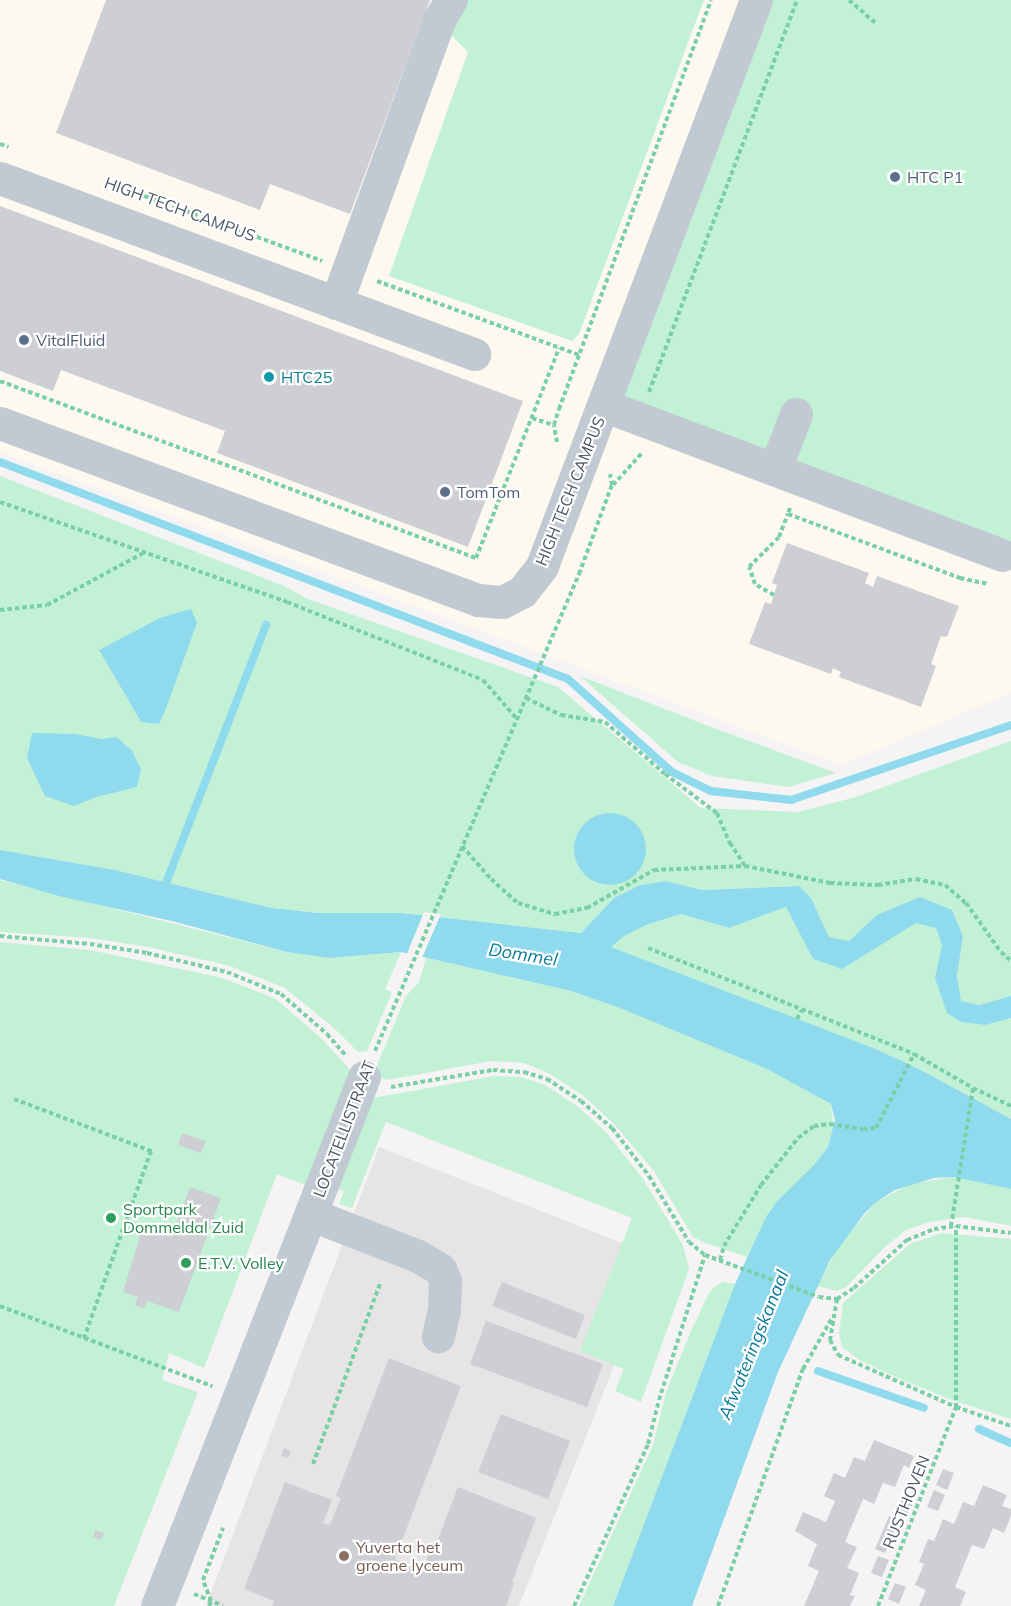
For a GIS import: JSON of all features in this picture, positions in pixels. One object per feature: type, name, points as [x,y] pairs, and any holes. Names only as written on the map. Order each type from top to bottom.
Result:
[{"type":"street","points":[[336,303],[440,18],[450,0]]},
{"type":"street","name":"HIGH TECH CAMPUS","points":[[0,423],[478,600],[502,602],[522,592],[542,566],[756,0]]},
{"type":"street","points":[[0,178],[474,354]]},
{"type":"street","points":[[603,405],[1002,555]]},
{"type":"street","points":[[775,469],[796,414]]},
{"type":"street","name":"LOCATELLISTRAAT","points":[[157,1606],[364,1077]]},
{"type":"street","points":[[325,1220],[418,1256],[440,1269],[445,1281],[444,1310],[438,1336]]},
{"type":"path","name":"HIGH TECH CAMPUS","points":[[112,184],[579,355],[711,0]]},
{"type":"path","points":[[612,485],[651,423],[797,0]]},
{"type":"path","points":[[849,0],[877,24]]},
{"type":"path","points":[[0,144],[11,148]]},
{"type":"path","points":[[0,381],[476,558],[559,348]]},
{"type":"path","points":[[532,418],[554,425]]},
{"type":"path","points":[[0,502],[287,602],[483,680],[516,718]]},
{"type":"path","points":[[774,595],[755,584],[749,567],[779,537],[788,514]]},
{"type":"path","points":[[0,610],[47,604],[143,553]]},
{"type":"path","name":"LOCATELLISTRAAT","points":[[364,1077],[543,656]]},
{"type":"path","points":[[526,698],[561,715],[605,722],[665,774],[717,813],[730,843],[745,867]]},
{"type":"path","points":[[462,846],[491,879],[518,903],[555,914],[587,908],[654,870],[745,867],[830,882],[878,885],[916,879],[945,885],[966,903],[1001,952],[1011,961]]},
{"type":"path","points":[[0,936],[101,946],[227,972],[281,994],[327,1034],[371,1084],[387,1088],[492,1070],[524,1071],[547,1079],[581,1101],[612,1128],[649,1176],[689,1242],[705,1255],[819,1297],[837,1299],[854,1288],[907,1240],[934,1228],[953,1226],[1011,1233]]},
{"type":"path","points":[[648,948],[914,1054],[973,1088],[1011,1106]]},
{"type":"path","points":[[798,1019],[802,1010]]},
{"type":"path","points":[[720,1260],[724,1246],[779,1160],[798,1138],[814,1126],[830,1124],[863,1129],[876,1128],[914,1054]]},
{"type":"path","points":[[956,1407],[953,1226],[973,1088]]},
{"type":"path","points":[[14,1099],[151,1151],[84,1338]]},
{"type":"path","points":[[574,1606],[648,1444],[659,1400],[705,1255]]},
{"type":"path","points":[[313,1464],[381,1281]]},
{"type":"path","points":[[837,1299],[830,1340],[838,1355],[956,1407],[1011,1425]]},
{"type":"path","points":[[0,1306],[238,1396]]},
{"type":"path","points":[[718,1606],[803,1369],[832,1318]]},
{"type":"path","name":"RUSTHOVEN","points":[[878,1606],[956,1407]]},
{"type":"shaded area","points":[[0,0],[1011,0],[1011,693],[841,765],[0,452]]},
{"type":"shaded area","points":[[379,1147],[657,1257],[519,1606],[206,1606]]},
{"type":"green space","points":[[462,0],[704,0],[579,334],[572,341],[389,276],[468,52],[446,30]]},
{"type":"green space","points":[[771,0],[1011,0],[1011,542],[623,398]]},
{"type":"green space","points":[[0,476],[282,585],[308,599],[558,687],[701,808],[798,812],[856,797],[1011,741],[1011,996],[979,1005],[960,1001],[957,976],[963,936],[952,910],[877,915],[849,941],[829,937],[811,898],[799,886],[702,890],[666,881],[640,885],[614,898],[581,933],[401,913],[318,913],[272,908],[115,870],[0,850]],"holes":[[[99,650],[168,700],[159,724],[141,722]]]},
{"type":"green space","points":[[580,676],[836,773],[789,787],[712,776],[678,762]]},
{"type":"green space","points":[[0,880],[287,952],[329,958],[401,952],[385,989],[392,992],[367,1051],[358,1052],[333,1027],[285,988],[230,966],[148,947],[90,938],[0,932]]},
{"type":"green space","points":[[786,907],[813,959],[884,941],[916,923],[936,927],[942,945],[935,978],[961,1022],[985,1025],[1011,1018],[1011,1119],[919,1069],[610,947],[624,936],[646,925],[681,914],[729,928]]},
{"type":"green space","name":"Sportpark Dommeldal Zuid","points":[[0,942],[90,950],[223,978],[276,999],[321,1038],[355,1075],[311,1187],[277,1174],[204,1368],[169,1353],[162,1380],[198,1392],[114,1606],[0,1606]]},
{"type":"green space","points":[[426,958],[571,991],[620,1008],[767,1069],[831,1104],[834,1131],[828,1147],[813,1166],[777,1201],[747,1257],[703,1242],[693,1237],[654,1171],[615,1125],[585,1097],[550,1074],[524,1063],[491,1061],[388,1080],[381,1078],[377,1071],[378,1063],[406,996],[419,982]]},
{"type":"green space","points":[[494,1076],[521,1077],[545,1085],[577,1106],[606,1132],[643,1179],[683,1245],[689,1269],[641,1402],[615,1391],[624,1369],[580,1351],[632,1218],[386,1122],[352,1208],[339,1204],[344,1191],[329,1186],[373,1098]]},
{"type":"green space","points":[[954,1177],[1011,1189],[1011,1226],[965,1217],[929,1222],[906,1230],[885,1247],[846,1287],[837,1291],[817,1286],[838,1247],[875,1203],[910,1184]]},
{"type":"green space","points":[[941,1233],[1011,1239],[1011,1419],[952,1400],[900,1379],[861,1361],[842,1347],[839,1333],[843,1303],[910,1244]]},
{"type":"green space","points":[[723,1282],[735,1284],[613,1606],[579,1606],[653,1445],[666,1392],[691,1331],[708,1295],[714,1287]]},
{"type":"water","points":[[191,609],[197,623],[165,711],[159,724],[141,722],[99,650],[160,618]]},
{"type":"water","points":[[32,733],[75,734],[102,739],[117,737],[132,751],[141,769],[137,787],[96,797],[74,806],[45,796],[27,758]]},
{"type":"water","points":[[610,813],[630,819],[640,829],[646,849],[640,869],[630,879],[610,885],[590,879],[580,869],[574,849],[580,829],[590,819]]},
{"type":"water","points":[[0,850],[115,870],[272,908],[318,913],[401,913],[581,933],[614,898],[640,885],[666,881],[702,890],[799,886],[811,898],[829,937],[849,941],[877,915],[920,897],[952,910],[963,936],[957,976],[961,1001],[979,1005],[1011,996],[1011,1018],[985,1025],[961,1022],[947,1013],[935,978],[942,945],[936,928],[916,923],[842,969],[813,959],[786,907],[729,928],[681,914],[646,925],[624,936],[611,947],[873,1048],[919,1069],[1011,1119],[1011,1189],[954,1177],[934,1178],[895,1190],[875,1203],[864,1214],[830,1260],[778,1372],[692,1606],[613,1606],[735,1284],[766,1217],[777,1201],[813,1166],[828,1147],[835,1120],[831,1104],[767,1069],[620,1008],[571,991],[401,952],[329,958],[287,952],[172,921],[59,896],[0,879]]},
{"type":"pier","points":[[424,912],[441,914],[421,960],[406,956]]},
{"type":"building","points":[[106,0],[430,0],[350,214],[270,184],[260,210],[56,133]]},
{"type":"building","name":"HTC25","points":[[0,206],[523,401],[468,547],[217,453],[225,431],[61,370],[53,391],[0,371]]},
{"type":"building","points":[[787,543],[869,573],[865,583],[873,587],[877,576],[959,606],[947,637],[941,636],[931,664],[936,666],[921,707],[839,677],[841,672],[833,668],[831,674],[749,644],[765,602],[771,604],[777,585],[772,583]]},
{"type":"building","points":[[182,1133],[206,1141],[201,1153],[178,1145]]},
{"type":"building","points":[[190,1187],[221,1198],[179,1312],[147,1301],[144,1309],[135,1305],[138,1297],[123,1292],[143,1226],[172,1237]]},
{"type":"building","points":[[502,1282],[585,1315],[576,1339],[492,1306]]},
{"type":"building","points":[[486,1321],[603,1364],[587,1407],[470,1364]]},
{"type":"building","points":[[389,1358],[461,1386],[395,1559],[422,1572],[430,1551],[433,1552],[458,1487],[536,1518],[512,1582],[514,1583],[506,1606],[272,1606],[274,1601],[244,1589],[285,1482],[332,1500],[323,1523],[330,1525],[341,1498],[336,1496]]},
{"type":"building","points":[[501,1414],[570,1441],[548,1499],[478,1472]]},
{"type":"building","points":[[874,1440],[914,1456],[909,1468],[904,1465],[895,1487],[883,1483],[874,1504],[863,1499],[845,1542],[857,1547],[847,1568],[859,1573],[850,1595],[855,1596],[850,1606],[804,1606],[819,1571],[808,1566],[817,1544],[795,1531],[803,1512],[826,1522],[835,1501],[824,1496],[834,1473],[845,1478],[854,1457],[865,1461]]},
{"type":"building","points":[[284,1448],[291,1451],[288,1458],[281,1456]]},
{"type":"building","points":[[943,1469],[954,1473],[947,1490],[936,1485]]},
{"type":"building","points":[[983,1485],[1007,1495],[1002,1506],[1011,1509],[1011,1516],[1004,1533],[993,1528],[984,1549],[972,1545],[955,1587],[966,1592],[960,1606],[919,1606],[926,1590],[915,1585],[924,1564],[919,1562],[928,1539],[934,1541],[943,1519],[954,1524],[963,1502],[974,1506]]},
{"type":"building","points":[[934,1490],[945,1495],[938,1511],[927,1507]]},
{"type":"building","points":[[903,1497],[914,1501],[907,1518],[896,1514]]},
{"type":"building","points":[[889,1516],[899,1521],[885,1553],[875,1549]]},
{"type":"building","points":[[95,1530],[104,1533],[101,1540],[93,1537]]},
{"type":"building","points":[[878,1556],[889,1560],[882,1577],[871,1573]]},
{"type":"building","points":[[895,1583],[906,1587],[899,1604],[888,1599]]},
{"type":"waterway","points":[[0,462],[568,679],[672,772],[711,791],[791,800],[1011,725]]},
{"type":"waterway","points":[[166,883],[266,625]]},
{"type":"waterway","points":[[818,1371],[924,1408]]},
{"type":"waterway","points":[[979,1429],[1011,1443]]},
{"type":"place","name":"HTC P1","points":[[895,177]]},
{"type":"place","name":"VitalFluid","points":[[24,340]]},
{"type":"place","name":"HTC25","points":[[269,377]]},
{"type":"place","name":"TomTom","points":[[445,492]]},
{"type":"place","name":"Sportpark Dommeldal Zuid","points":[[111,1218]]},
{"type":"place","name":"E.T.V. Volley","points":[[186,1263]]},
{"type":"place","name":"Yuverta het groene lyceum","points":[[344,1556]]},
{"type":"water label","name":"Dommel","points":[[523,955]]},
{"type":"water label","name":"Afwateringskanaal","points":[[754,1345]]}]
